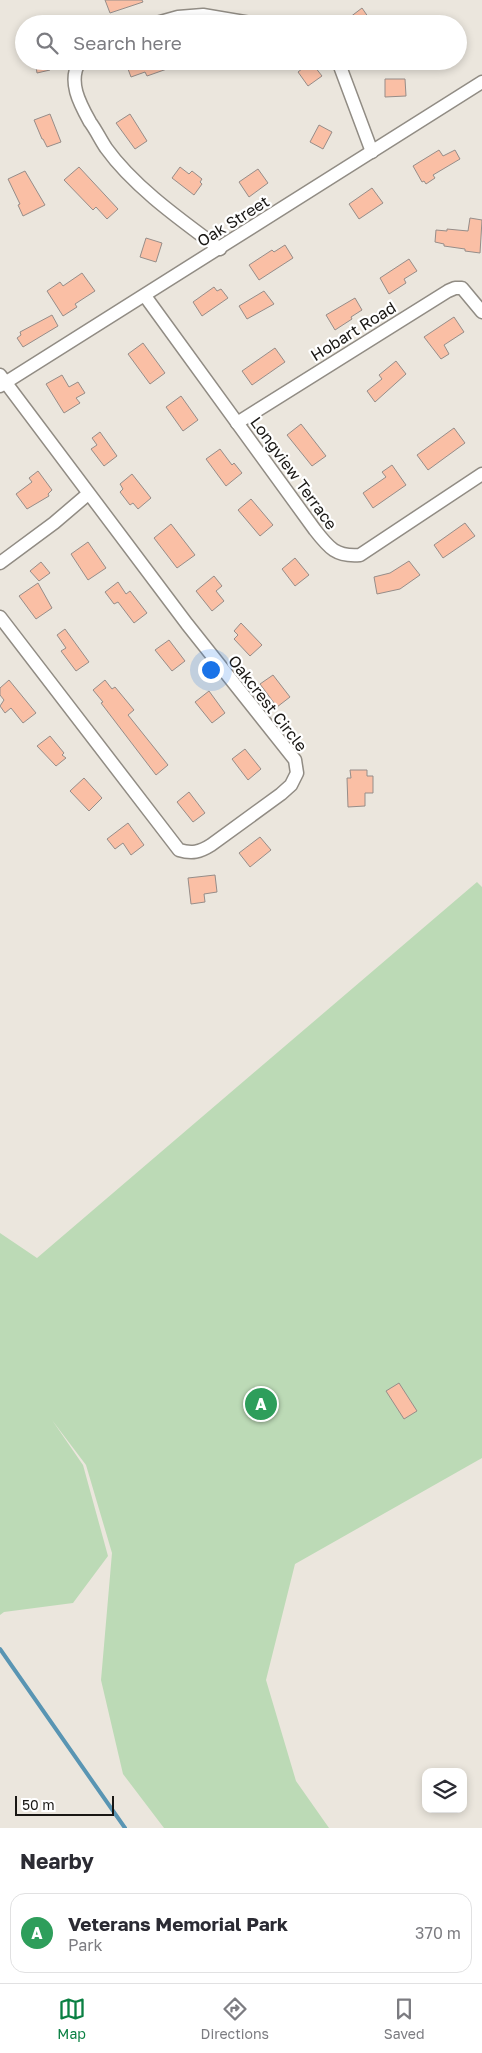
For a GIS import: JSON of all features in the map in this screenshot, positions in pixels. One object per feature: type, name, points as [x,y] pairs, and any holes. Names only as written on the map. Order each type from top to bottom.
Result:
[{"type":"street","points":[[78,70],[75,81],[80,106],[107,149],[136,181],[220,249]]},
{"type":"street","points":[[341,70],[372,152]]},
{"type":"street","name":"Oak Street","points":[[2,381],[145,296],[482,82]]},
{"type":"street","name":"Hobart Road","points":[[237,423],[448,290],[462,288],[482,312]]},
{"type":"street","name":"Longview Terrace","points":[[145,296],[326,544],[335,552],[347,556],[360,554],[374,547],[482,474]]},
{"type":"street","name":"Oakcrest Circle","points":[[0,617],[179,850],[188,853],[200,852],[291,785],[297,773],[295,760],[232,683],[103,511],[2,381]]},
{"type":"street","points":[[0,563],[54,523],[88,494]]},
{"type":"green space","points":[[477,882],[482,887],[482,1458],[295,1564],[266,1680],[296,1781],[329,1828],[164,1828],[123,1774],[101,1680],[112,1553],[86,1465],[52,1420],[83,1465],[108,1556],[73,1603],[4,1612],[0,1615],[0,1233],[37,1258]]},
{"type":"building","points":[[105,0],[142,0],[143,2],[110,13]]},
{"type":"building","points":[[362,8],[367,15],[353,15]]},
{"type":"building","points":[[36,70],[50,70],[37,73]]},
{"type":"building","points":[[128,70],[164,70],[147,76],[145,72],[131,77]]},
{"type":"building","points":[[301,70],[317,70],[322,76],[308,86],[298,72]]},
{"type":"building","points":[[385,79],[405,79],[406,96],[385,97]]},
{"type":"building","points":[[50,114],[61,142],[47,147],[34,120]]},
{"type":"building","points":[[130,114],[147,141],[135,149],[116,123]]},
{"type":"building","points":[[319,125],[332,132],[323,149],[310,142]]},
{"type":"building","points":[[439,150],[443,156],[455,150],[460,159],[433,175],[435,178],[426,184],[424,181],[422,182],[413,166]]},
{"type":"building","points":[[79,167],[118,209],[107,219],[96,207],[93,210],[64,180]]},
{"type":"building","points":[[180,167],[189,174],[192,171],[202,179],[200,182],[202,184],[194,195],[172,178]]},
{"type":"building","points":[[258,169],[268,183],[249,197],[239,182]]},
{"type":"building","points":[[25,171],[45,205],[23,216],[18,205],[20,204],[8,179]]},
{"type":"building","points":[[372,188],[383,203],[359,219],[349,204]]},
{"type":"building","points":[[470,218],[482,220],[480,253],[444,246],[444,244],[435,242],[436,230],[468,231]]},
{"type":"building","points":[[146,238],[162,243],[156,262],[140,257]]},
{"type":"building","points":[[285,245],[293,258],[259,280],[249,265],[272,250],[274,252]]},
{"type":"building","points":[[409,259],[417,271],[404,279],[406,283],[389,294],[380,278]]},
{"type":"building","points":[[82,273],[95,291],[75,304],[77,307],[63,316],[47,291],[60,282],[63,286]]},
{"type":"building","points":[[214,287],[217,291],[221,289],[228,298],[202,316],[193,302]]},
{"type":"building","points":[[264,291],[274,304],[247,319],[239,306]]},
{"type":"building","points":[[355,298],[362,310],[335,330],[326,315]]},
{"type":"building","points":[[52,315],[58,326],[23,347],[17,338],[21,335],[20,332]]},
{"type":"building","points":[[454,317],[464,332],[444,345],[449,354],[441,359],[424,337]]},
{"type":"building","points":[[143,343],[165,373],[150,384],[128,354]]},
{"type":"building","points":[[275,348],[285,362],[252,385],[242,371]]},
{"type":"building","points":[[396,361],[406,374],[375,402],[367,391],[382,379],[379,375]]},
{"type":"building","points":[[62,375],[69,387],[78,382],[85,393],[76,398],[80,403],[64,413],[46,384]]},
{"type":"building","points":[[181,396],[198,420],[183,431],[166,407]]},
{"type":"building","points":[[301,424],[326,456],[312,466],[287,435]]},
{"type":"building","points":[[454,428],[465,443],[428,470],[417,455]]},
{"type":"building","points":[[100,432],[117,456],[104,466],[91,449],[97,445],[92,438]]},
{"type":"building","points":[[220,449],[232,465],[234,463],[242,473],[226,486],[206,459]]},
{"type":"building","points":[[392,465],[406,485],[373,508],[363,493],[386,477],[382,472]]},
{"type":"building","points":[[38,471],[52,490],[48,494],[49,496],[27,509],[16,494],[32,482],[29,478]]},
{"type":"building","points":[[132,474],[151,498],[138,509],[133,503],[130,505],[120,492],[123,489],[120,484]]},
{"type":"building","points":[[251,499],[273,525],[260,536],[238,510]]},
{"type":"building","points":[[465,523],[475,536],[443,558],[434,545]]},
{"type":"building","points":[[171,524],[195,555],[177,568],[154,538]]},
{"type":"building","points":[[88,542],[106,568],[88,580],[71,554]]},
{"type":"building","points":[[295,558],[309,575],[295,586],[282,569]]},
{"type":"building","points":[[409,561],[420,575],[400,589],[377,594],[374,577],[390,573]]},
{"type":"building","points":[[41,562],[50,573],[39,581],[30,571]]},
{"type":"building","points":[[214,576],[222,586],[216,591],[224,601],[212,611],[196,591]]},
{"type":"building","points":[[118,582],[126,594],[130,591],[147,613],[134,623],[118,602],[114,604],[105,592]]},
{"type":"building","points":[[38,583],[52,608],[36,619],[19,596]]},
{"type":"building","points":[[241,623],[262,645],[250,656],[234,639],[238,635],[234,631]]},
{"type":"building","points":[[65,629],[89,662],[76,671],[61,651],[66,648],[57,635]]},
{"type":"building","points":[[169,640],[185,661],[172,671],[155,650]]},
{"type":"building","points":[[273,675],[290,697],[277,707],[260,684]]},
{"type":"building","points":[[9,680],[36,713],[23,723],[11,708],[5,713],[0,706],[4,700],[0,695],[0,688]]},
{"type":"building","points":[[105,680],[112,689],[115,687],[134,710],[128,715],[168,765],[156,775],[93,690]]},
{"type":"building","points":[[209,691],[225,713],[212,723],[195,702]]},
{"type":"building","points":[[50,736],[66,758],[56,766],[37,746]]},
{"type":"building","points":[[245,749],[261,769],[248,780],[232,759]]},
{"type":"building","points":[[350,770],[367,770],[367,776],[373,776],[373,793],[365,793],[365,806],[348,807],[347,778],[351,778]]},
{"type":"building","points":[[84,778],[102,798],[89,811],[70,791]]},
{"type":"building","points":[[189,792],[205,813],[193,822],[177,802]]},
{"type":"building","points":[[128,823],[144,845],[131,855],[123,843],[115,849],[107,839]]},
{"type":"building","points":[[260,837],[271,850],[250,867],[239,853]]},
{"type":"building","points":[[215,875],[217,892],[204,894],[205,902],[191,904],[188,878]]},
{"type":"building","points":[[399,1383],[417,1411],[404,1419],[386,1391]]},
{"type":"waterway","points":[[0,1649],[125,1828]]},
{"type":"place","name":"Veterans Memorial Park","points":[[261,1404]]}]
